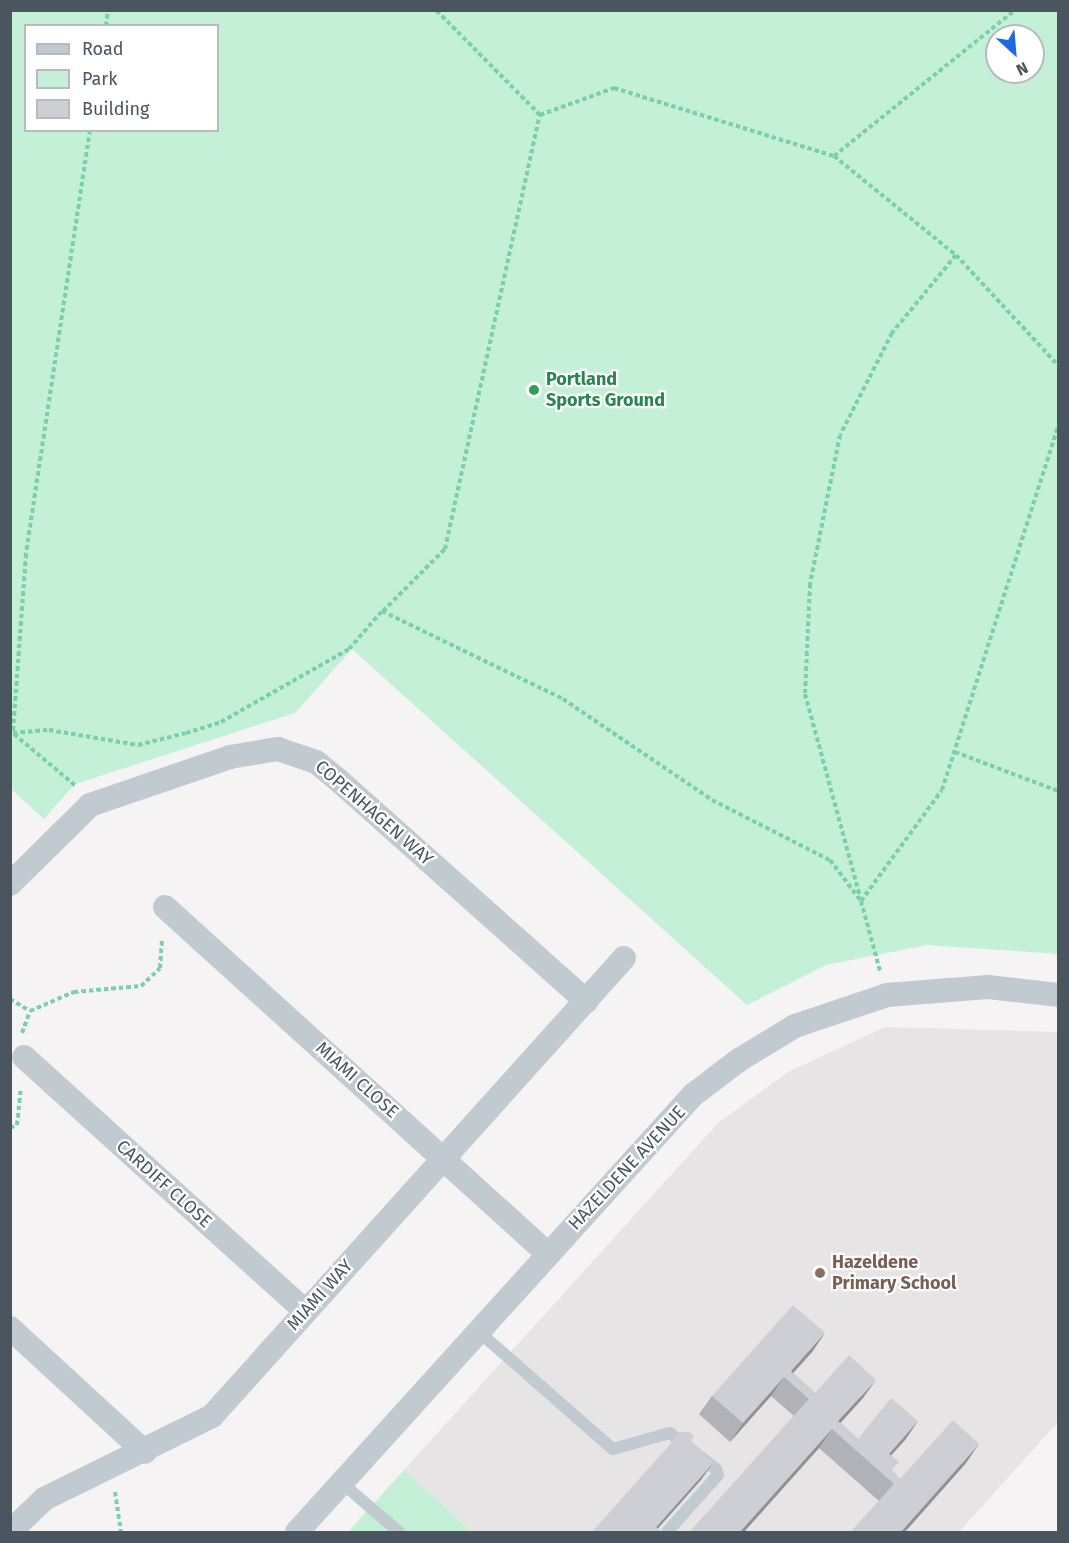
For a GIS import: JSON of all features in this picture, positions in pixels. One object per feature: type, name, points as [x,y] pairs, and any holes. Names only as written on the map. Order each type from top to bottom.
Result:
[{"type":"street","name":"COPENHAGEN WAY","points":[[10,885],[62,826],[90,805],[258,750],[301,755],[337,779],[586,1001]]},
{"type":"street","name":"MIAMI CLOSE","points":[[165,907],[548,1254]]},
{"type":"street","name":"MIAMI WAY","points":[[10,1532],[44,1499],[146,1452],[212,1416],[624,958]]},
{"type":"street","name":"HAZELDENE AVENUE","points":[[297,1533],[693,1095],[739,1060],[795,1026],[887,995],[988,987],[1059,996]]},
{"type":"street","name":"CARDIFF CLOSE","points":[[24,1057],[305,1311]]},
{"type":"street","points":[[10,1328],[146,1452]]},
{"type":"lane","points":[[478,1331],[613,1449],[670,1433],[716,1469],[718,1474],[667,1533]]},
{"type":"lane","points":[[342,1483],[399,1533]]},
{"type":"path","points":[[436,10],[540,115]]},
{"type":"path","points":[[834,156],[1015,10]]},
{"type":"path","points":[[540,115],[614,88],[834,156],[956,255],[1059,365]]},
{"type":"path","points":[[12,733],[49,730],[138,745],[212,725],[349,649],[382,611],[446,549],[540,115]]},
{"type":"path","points":[[12,733],[26,554],[90,132]]},
{"type":"path","points":[[887,995],[806,694],[810,584],[840,435],[892,333],[956,255]]},
{"type":"path","points":[[861,901],[942,790],[1059,426]]},
{"type":"path","points":[[382,611],[563,699],[712,800],[830,860],[861,901]]},
{"type":"path","points":[[12,733],[75,784],[90,805]]},
{"type":"path","points":[[954,752],[1059,790]]},
{"type":"path","points":[[10,1128],[17,1125],[24,1057],[22,1027],[30,1011],[74,992],[141,986],[160,968],[165,907]]},
{"type":"path","points":[[10,999],[30,1011]]},
{"type":"path","points":[[113,1483],[121,1533]]},
{"type":"shaded area","name":"Hazeldene Primary School","points":[[885,1027],[1058,1032],[1058,1422],[959,1532],[472,1532],[404,1470],[718,1123],[788,1072]]},
{"type":"green space","name":"Portland Sports Ground","points":[[10,11],[1058,11],[1058,954],[927,945],[826,965],[747,1005],[352,649],[295,713],[75,784],[44,819],[10,788]]},
{"type":"green space","points":[[404,1470],[472,1532],[348,1532]]},
{"type":"building","points":[[793,1305],[825,1333],[791,1371],[815,1393],[849,1355],[876,1380],[838,1421],[858,1439],[891,1398],[918,1421],[889,1454],[899,1462],[891,1470],[900,1479],[953,1420],[979,1444],[900,1533],[850,1533],[894,1484],[832,1429],[739,1533],[689,1533],[809,1399],[784,1377],[743,1423],[712,1396]]},
{"type":"building","points":[[681,1432],[689,1432],[694,1436],[691,1441],[714,1462],[656,1527],[663,1533],[591,1533]]},
{"type":"place","name":"Portland Sports Ground","points":[[534,390]]},
{"type":"place","name":"Hazeldene Primary School","points":[[820,1273]]}]
